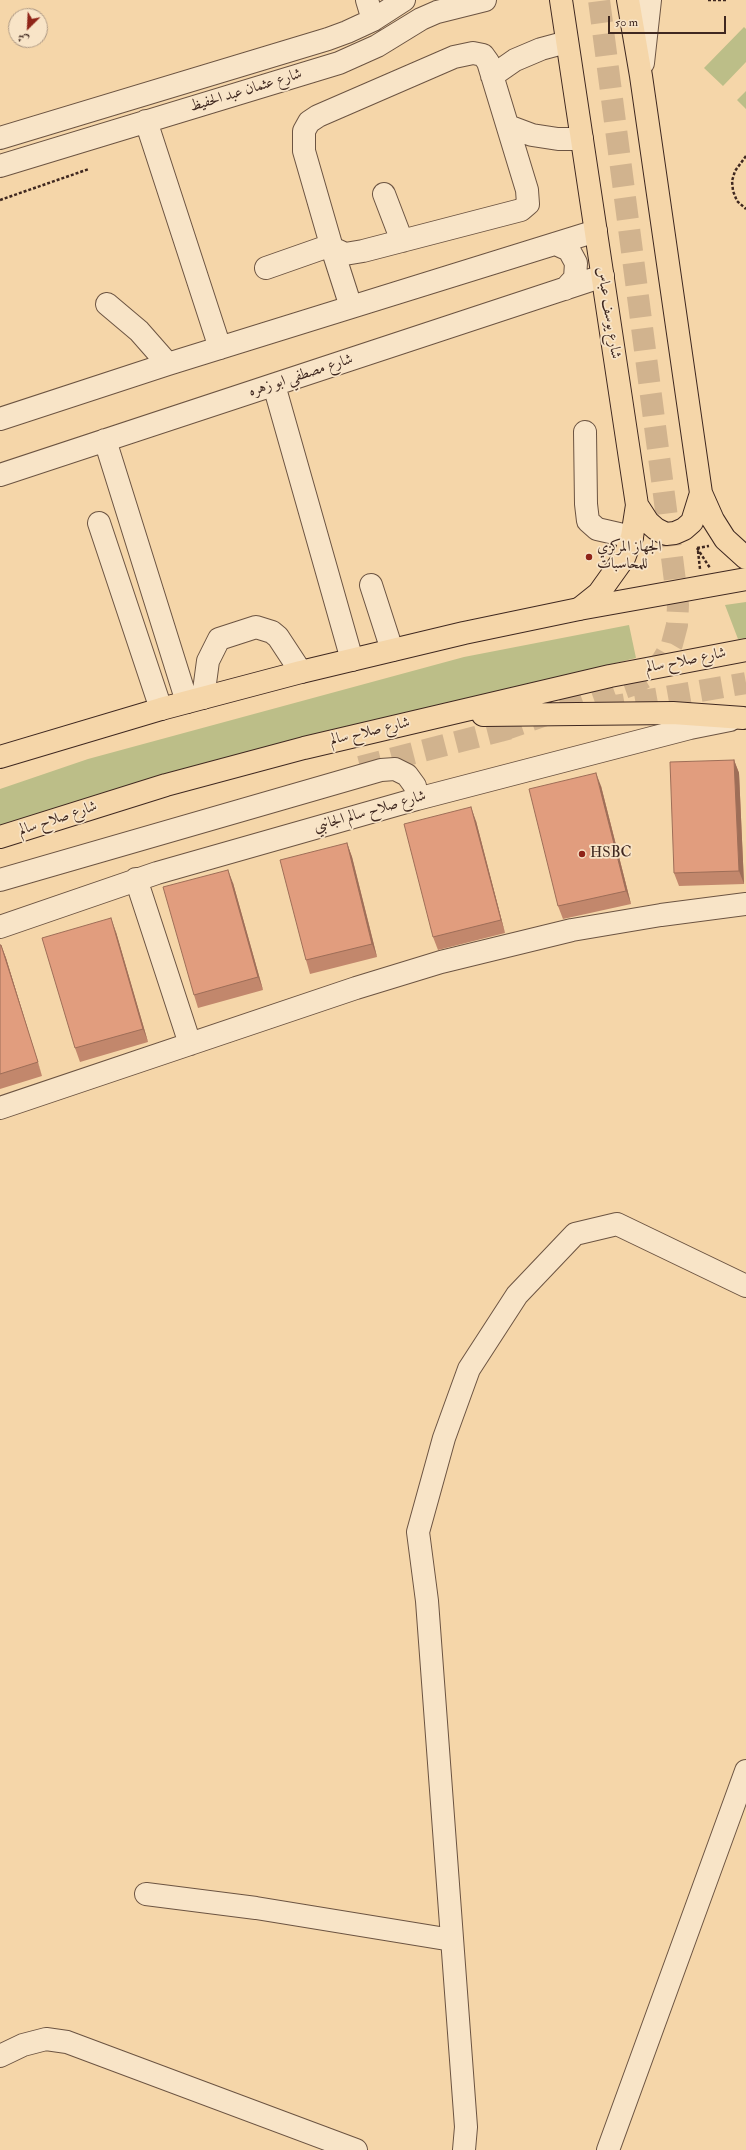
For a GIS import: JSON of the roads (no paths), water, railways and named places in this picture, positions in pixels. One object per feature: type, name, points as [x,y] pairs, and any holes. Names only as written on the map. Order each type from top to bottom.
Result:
[{"type":"main road","name":"شارع يوسف عباس","points":[[561,0],[637,505],[632,537],[624,558],[598,593],[579,609]]},
{"type":"main road","points":[[628,0],[642,76],[702,493],[713,520],[725,539],[746,558]]},
{"type":"main road","points":[[637,505],[648,522],[656,529],[666,534],[675,533],[684,529],[692,522],[702,493]]},
{"type":"main road","points":[[0,758],[161,709],[301,672],[392,650],[579,609],[746,579]]},
{"type":"main road","name":"شارع صلاح سالم","points":[[0,837],[98,806],[235,766],[610,676],[746,650]]},
{"type":"main road","points":[[442,716],[673,713],[744,717]]},
{"type":"street","name":"شارع عثمان عبد الحفيظ","points":[[0,138],[328,39],[347,32],[370,10],[404,0]]},
{"type":"street","name":"شارع عثمان عبد الحفيظ","points":[[0,166],[339,63],[377,46],[421,19],[437,12],[485,0]]},
{"type":"street","points":[[642,76],[650,0]]},
{"type":"street","points":[[492,76],[521,57],[541,49],[567,42]]},
{"type":"street","points":[[266,268],[323,248],[332,248],[345,254],[363,251],[521,210],[528,204],[527,190],[508,126],[492,76],[483,55],[473,53],[454,57],[318,116],[309,122],[304,131],[304,151],[332,248],[351,308]]},
{"type":"street","points":[[146,121],[220,348]]},
{"type":"street","points":[[508,126],[532,135],[558,139],[582,139]]},
{"type":"street","points":[[384,194],[402,241]]},
{"type":"street","points":[[0,419],[168,364],[596,232]]},
{"type":"street","points":[[556,244],[570,250],[576,264],[575,278],[565,288]]},
{"type":"street","name":"شارع مصطفي ابو زهره","points":[[0,475],[603,276]]},
{"type":"street","points":[[108,304],[139,330],[168,364]]},
{"type":"street","points":[[268,387],[296,501]]},
{"type":"street","points":[[268,387],[352,660]]},
{"type":"street","points":[[585,432],[586,504],[588,522],[597,529],[632,537]]},
{"type":"street","points":[[105,440],[195,700]]},
{"type":"street","points":[[99,523],[161,709]]},
{"type":"street","points":[[371,584],[392,650]]},
{"type":"street","points":[[195,700],[208,661],[219,639],[256,627],[272,632],[278,637],[301,672]]},
{"type":"street","name":"شارع صلاح سالم الجانبي","points":[[0,927],[136,879],[417,799],[690,728],[744,717]]},
{"type":"street","points":[[0,880],[382,770],[395,769],[407,775],[415,786],[417,799]]},
{"type":"street","points":[[136,879],[190,1044]]},
{"type":"street","points":[[0,1108],[391,977],[485,950],[617,922],[746,904]]},
{"type":"street","points":[[464,2150],[466,2127],[427,1601],[418,1532],[444,1438],[468,1369],[517,1294],[575,1234],[617,1224],[746,1286]]},
{"type":"street","points":[[608,2150],[746,1772]]},
{"type":"street","points":[[146,1894],[256,1908],[452,1940]]},
{"type":"street","points":[[0,2056],[23,2045],[46,2039],[67,2042],[356,2150]]},
{"type":"tunnel","points":[[500,731],[632,685],[649,675],[662,661],[672,644],[677,625],[678,605],[599,0]]},
{"type":"tunnel","points":[[603,708],[746,683]]},
{"type":"tunnel","points":[[360,767],[515,727]]},
{"type":"place","name":"الجهاز المركزي للمحاسبات","points":[[589,557]]},
{"type":"place","name":"HSBC","points":[[582,854]]}]
